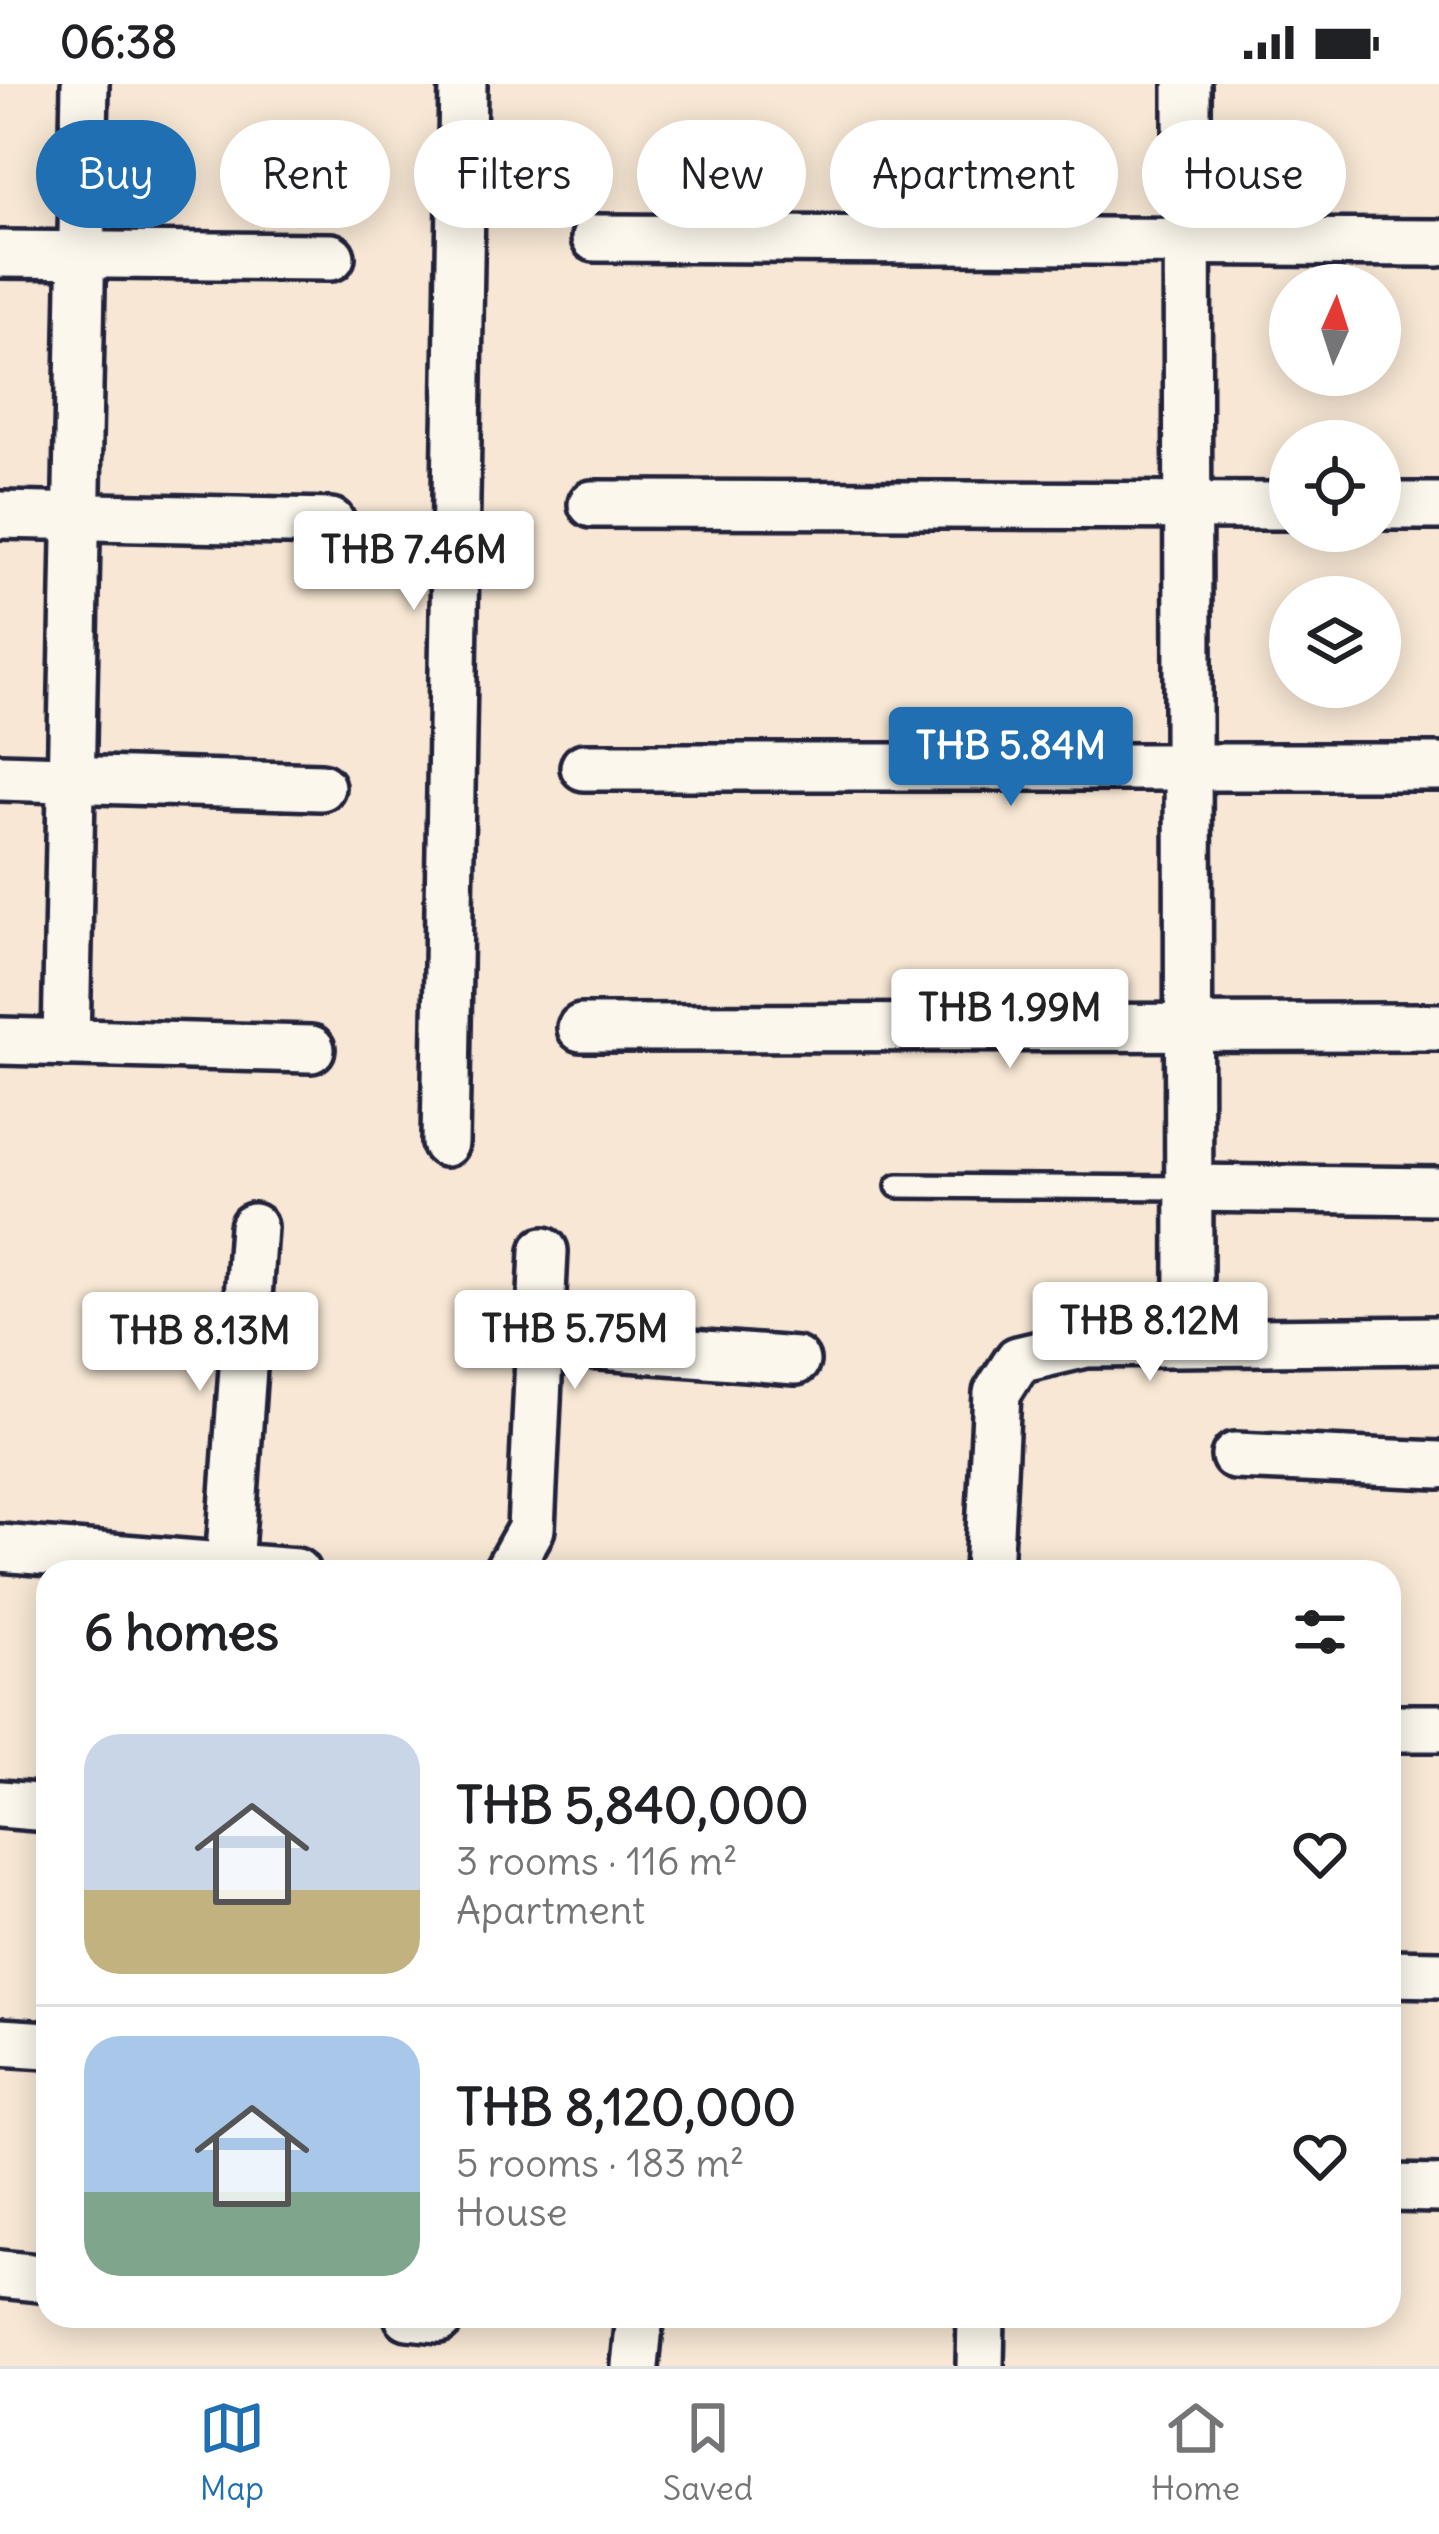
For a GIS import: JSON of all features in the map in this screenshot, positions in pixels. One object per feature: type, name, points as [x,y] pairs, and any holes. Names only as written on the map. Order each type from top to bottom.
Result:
[{"type":"street","points":[[66,1043],[85,84]]},
{"type":"street","points":[[445,1143],[464,84]]},
{"type":"street","points":[[1187,84],[1189,1319]]},
{"type":"street","points":[[595,238],[1439,244]]},
{"type":"street","points":[[0,254],[331,257]]},
{"type":"street","points":[[592,504],[1269,506]]},
{"type":"street","points":[[1401,506],[1439,506]]},
{"type":"street","points":[[0,514],[331,522]]},
{"type":"street","points":[[584,767],[1439,767]]},
{"type":"street","points":[[0,777],[321,787]]},
{"type":"street","points":[[581,1028],[1188,1031],[1439,1027]]},
{"type":"street","points":[[0,1041],[311,1049]]},
{"type":"street","points":[[1188,1188],[1439,1191]]},
{"type":"street","points":[[229,1560],[253,1228]]},
{"type":"street","points":[[513,1560],[531,1529],[536,1341],[544,1251]]},
{"type":"street","points":[[989,1560],[997,1394],[1018,1360],[1086,1344],[1439,1340]]},
{"type":"street","points":[[536,1341],[796,1361]]},
{"type":"street","points":[[1235,1456],[1439,1466]]},
{"type":"street","points":[[0,1548],[145,1560]]},
{"type":"street","points":[[1401,1728],[1439,1728]]},
{"type":"street","points":[[0,1804],[36,1807]]},
{"type":"street","points":[[1401,1973],[1439,1974]]},
{"type":"street","points":[[0,2042],[36,2044]]},
{"type":"street","points":[[1401,2188],[1439,2189]]},
{"type":"street","points":[[0,2274],[36,2278]]},
{"type":"street","points":[[635,2366],[639,2328]]},
{"type":"street","points":[[980,2366],[981,2328]]},
{"type":"lane","points":[[898,1186],[1188,1188]]}]
